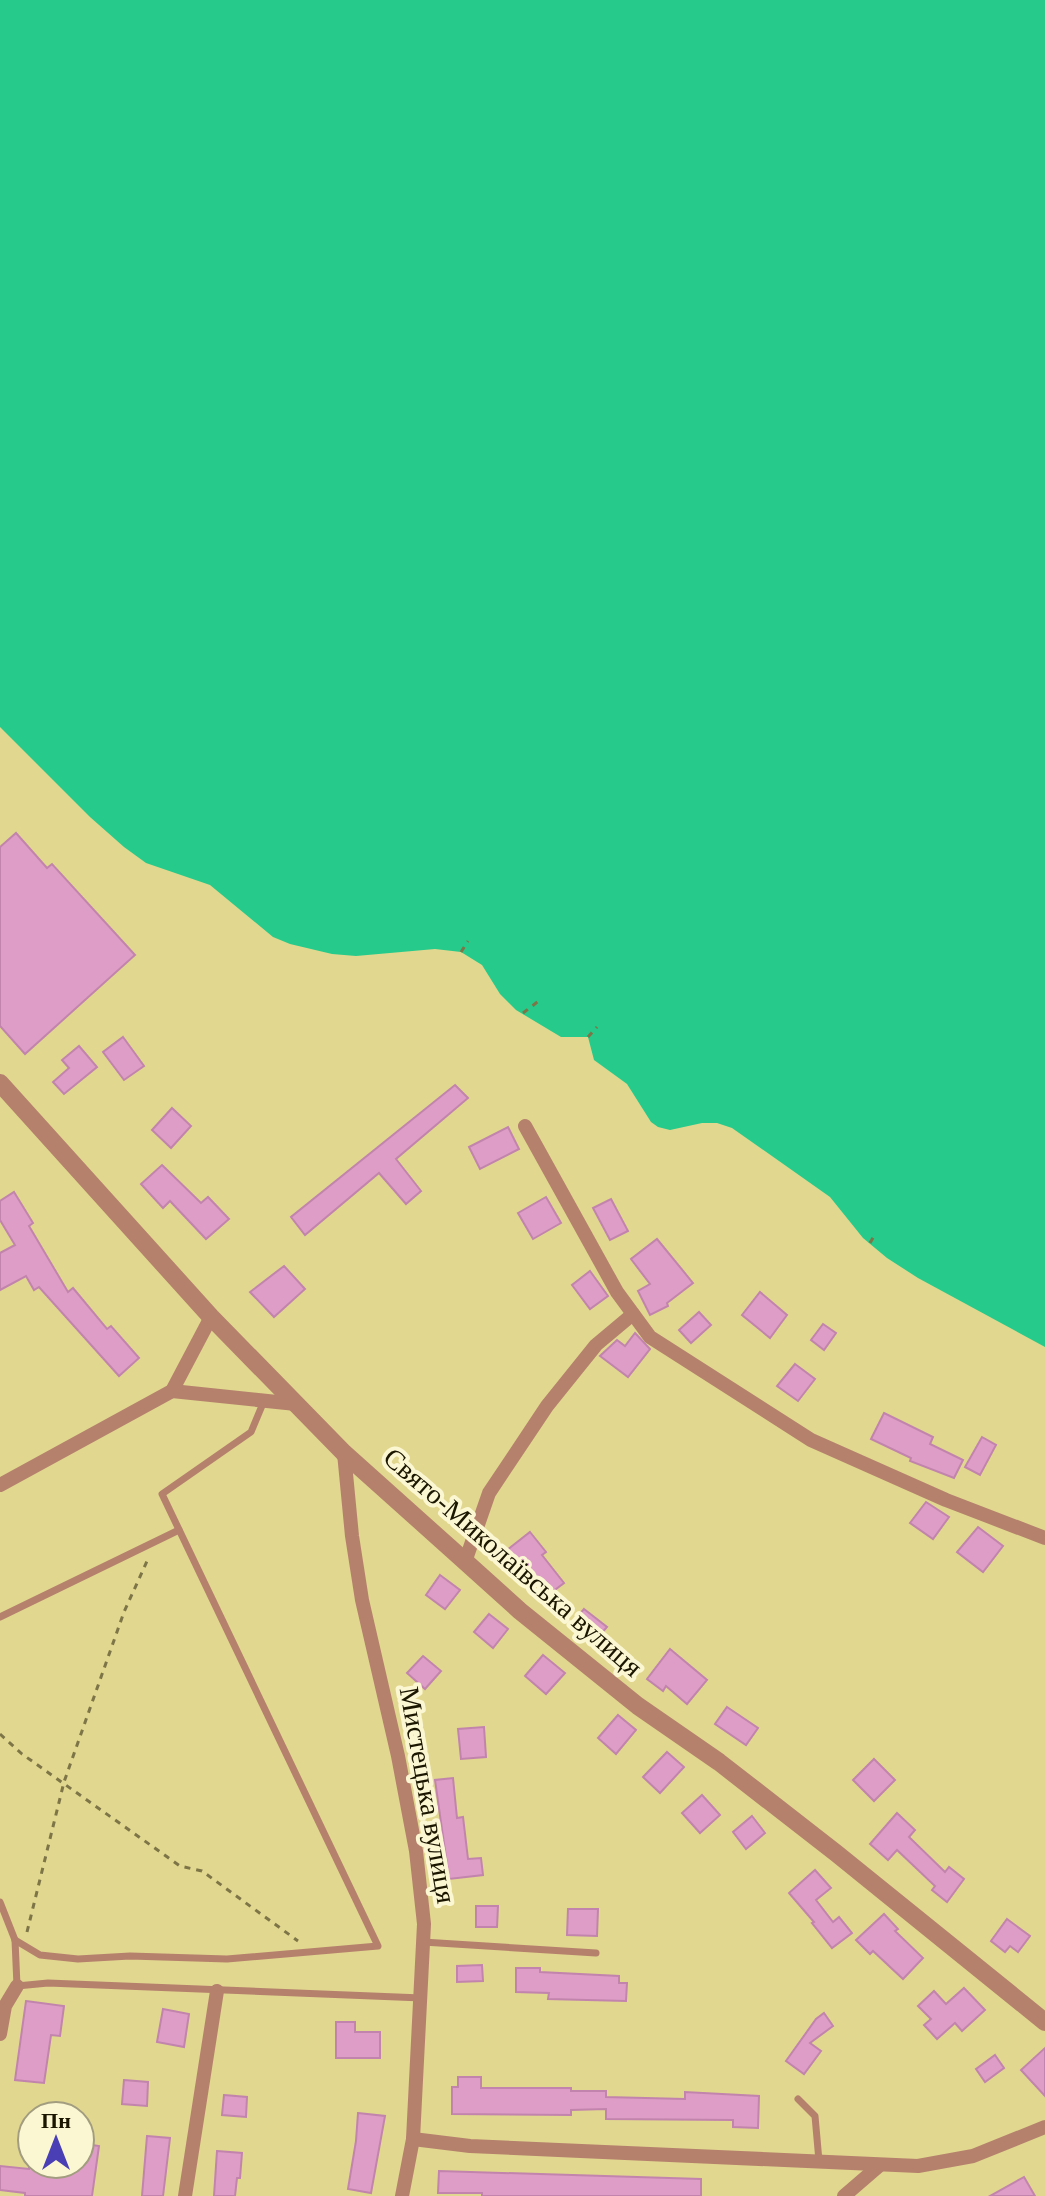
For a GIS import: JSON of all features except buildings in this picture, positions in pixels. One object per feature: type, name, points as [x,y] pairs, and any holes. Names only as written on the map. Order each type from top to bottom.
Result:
[{"type":"street","name":"Свято-Миколаївська вулиця","points":[[0,1083],[211,1317],[344,1453],[465,1562],[520,1611],[626,1696],[765,1798],[1045,2022]]},
{"type":"street","points":[[525,1126],[617,1292],[650,1337],[811,1440],[946,1500],[1045,1538]]},
{"type":"street","points":[[465,1562],[489,1493],[539,1419],[596,1345],[633,1314]]},
{"type":"street","points":[[0,1485],[172,1391],[211,1317]]},
{"type":"street","points":[[172,1391],[296,1404]]},
{"type":"street","name":"Мистецька вулиця","points":[[344,1453],[362,1600],[398,1756],[416,1851],[424,1924],[413,2139],[402,2196]]},
{"type":"street","points":[[0,2034],[5,2006],[17,1986]]},
{"type":"street","points":[[185,2196],[217,1991]]},
{"type":"street","points":[[413,2139],[470,2146],[918,2166],[973,2156],[1045,2127]]},
{"type":"street","points":[[844,2196],[880,2165]]},
{"type":"lane","points":[[15,1940],[40,1955],[78,1959],[130,1956],[227,1959],[378,1946],[162,1494],[251,1432],[264,1401]]},
{"type":"lane","points":[[0,1617],[179,1530]]},
{"type":"lane","points":[[0,1902],[15,1940],[17,1986],[48,1983],[422,1998]]},
{"type":"lane","points":[[423,1942],[596,1953]]},
{"type":"lane","points":[[798,2099],[815,2116],[820,2164]]},
{"type":"path","points":[[461,952],[468,941]]},
{"type":"path","points":[[523,1013],[540,1000]]},
{"type":"path","points":[[588,1037],[597,1027]]},
{"type":"path","points":[[870,1243],[874,1236]]},
{"type":"path","points":[[23,1945],[64,1782],[124,1612],[156,1541]]},
{"type":"path","points":[[0,1734],[22,1754],[180,1866],[202,1871],[313,1952]]},
{"type":"green space","points":[[0,0],[1045,0],[1045,1347],[887,1258],[863,1238],[830,1197],[732,1128],[717,1123],[670,1130],[658,1127],[651,1122],[627,1084],[594,1060],[588,1037],[561,1037],[516,1010],[500,994],[482,965],[461,952],[435,949],[356,956],[290,944],[273,937],[210,885],[146,863],[90,817],[0,727]]}]
